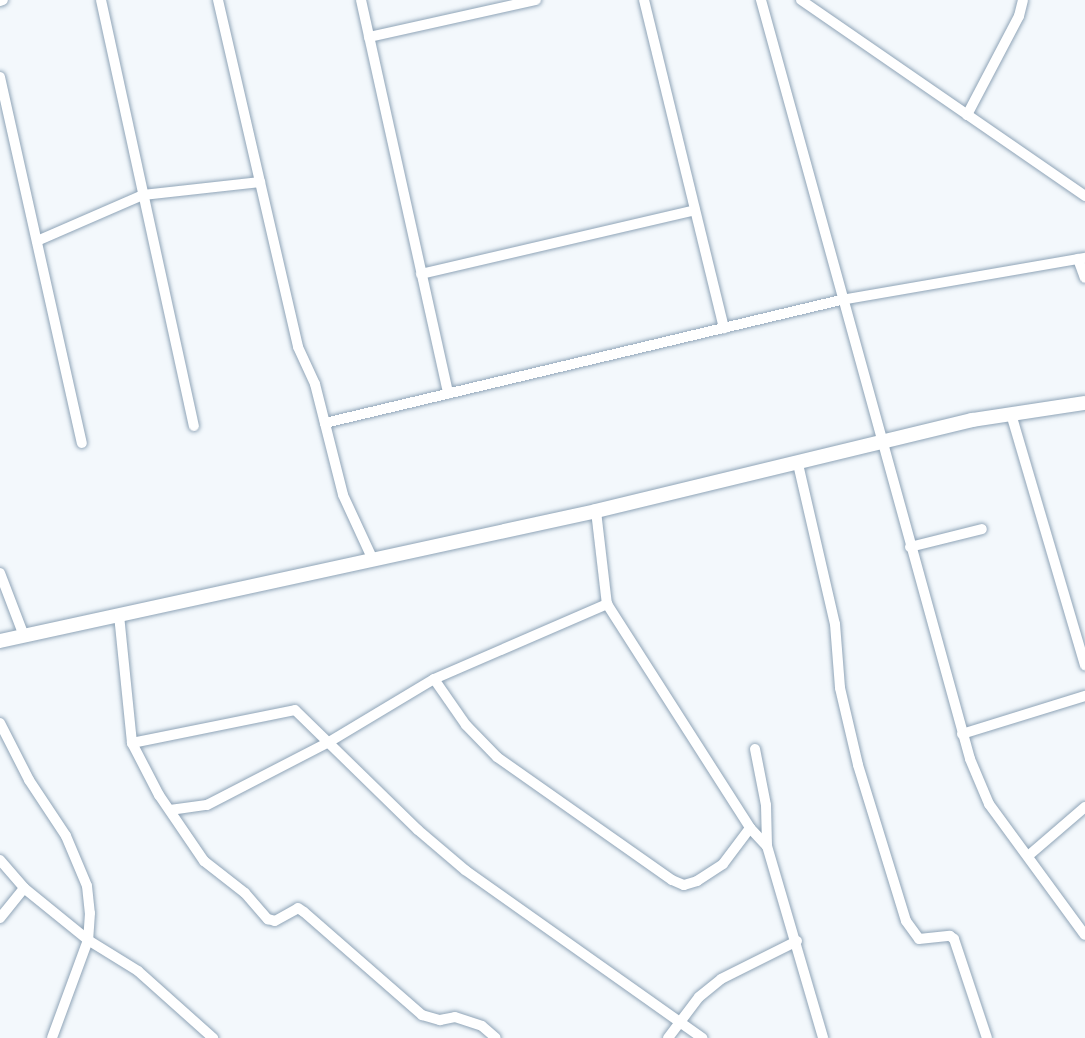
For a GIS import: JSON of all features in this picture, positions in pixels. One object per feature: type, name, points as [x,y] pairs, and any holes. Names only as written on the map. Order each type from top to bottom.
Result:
[{"type":"street","points":[[101,0],[194,426]]},
{"type":"street","points":[[218,0],[298,347],[315,384],[343,495],[373,560]]},
{"type":"street","points":[[361,0],[448,393]]},
{"type":"street","points":[[369,37],[536,0]]},
{"type":"street","points":[[644,0],[724,328]]},
{"type":"street","points":[[761,0],[880,444],[962,734],[989,804],[1085,935]]},
{"type":"street","points":[[801,0],[1085,196]]},
{"type":"street","points":[[967,115],[1019,16],[1023,0]]},
{"type":"street","points":[[0,77],[82,442]]},
{"type":"street","points":[[37,241],[143,195],[260,182]]},
{"type":"street","points":[[422,274],[695,210]]},
{"type":"street","points":[[325,423],[841,300],[1081,258],[1085,278]]},
{"type":"street","points":[[0,641],[596,512],[1011,414],[1085,403]]},
{"type":"street","points":[[1011,414],[1085,665]]},
{"type":"street","points":[[798,464],[835,624],[840,688],[858,765],[906,921],[919,939],[950,936],[954,939],[987,1038]]},
{"type":"street","points":[[596,512],[607,604],[750,828],[766,846]]},
{"type":"street","points":[[910,548],[982,529]]},
{"type":"street","points":[[0,573],[24,636]]},
{"type":"street","points":[[170,810],[207,805],[329,742],[434,679],[607,604]]},
{"type":"street","points":[[119,615],[132,743],[170,810],[204,861],[245,893],[268,919],[275,921],[298,908],[422,1015],[440,1020],[455,1017],[482,1026],[496,1038]]},
{"type":"street","points":[[434,679],[466,725],[497,757],[672,880],[684,885],[697,881],[723,864],[750,828]]},
{"type":"street","points":[[962,734],[1085,696]]},
{"type":"street","points":[[132,743],[286,710],[300,714],[418,830],[465,870],[702,1038]]},
{"type":"street","points":[[0,723],[75,856],[87,886],[90,913],[88,940],[52,1038]]},
{"type":"street","points":[[755,749],[766,805],[766,846],[797,940],[823,1038]]},
{"type":"street","points":[[1028,856],[1085,807]]},
{"type":"street","points":[[0,861],[24,888],[88,940],[138,971],[213,1038]]},
{"type":"street","points":[[0,918],[24,888]]},
{"type":"street","points":[[668,1038],[699,997],[722,979],[797,940]]}]
